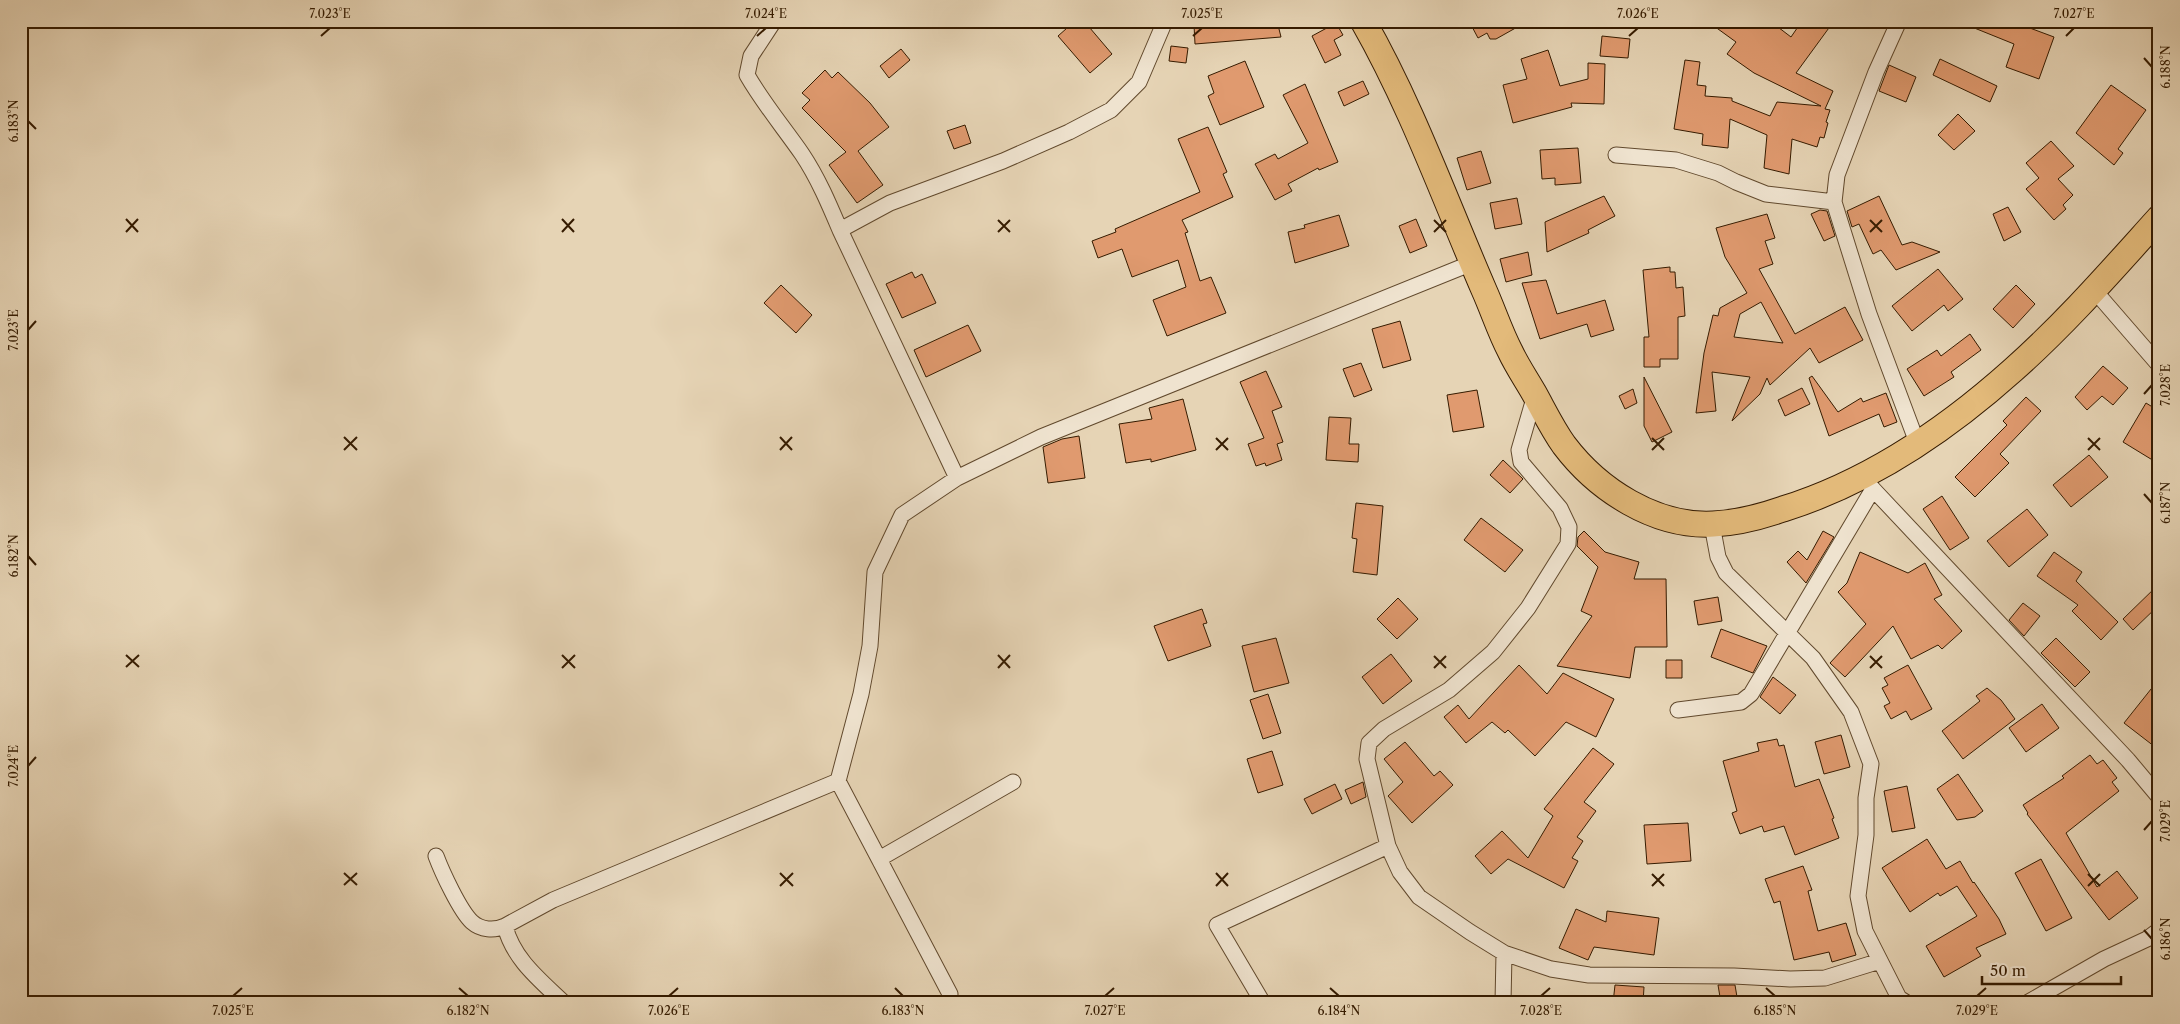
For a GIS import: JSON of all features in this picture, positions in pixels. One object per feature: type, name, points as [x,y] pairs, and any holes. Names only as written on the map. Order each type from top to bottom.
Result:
[{"type":"main road","points":[[1363,21],[1402,95],[1510,351],[1546,417],[1566,447],[1600,482],[1636,507],[1678,521],[1712,525],[1754,519],[1844,487],[1868,482],[1960,415],[2013,370],[2072,313],[2159,218]]},
{"type":"street","points":[[774,21],[751,56],[747,75],[803,156],[826,195],[840,230],[957,478]]},
{"type":"street","points":[[840,230],[890,203],[1003,161],[1069,132],[1110,110],[1139,82],[1165,21]]},
{"type":"street","points":[[1899,21],[1876,72],[1836,175],[1834,202],[1869,314],[1918,445]]},
{"type":"street","points":[[1616,155],[1676,160],[1718,173],[1766,194],[1834,202]]},
{"type":"street","points":[[950,994],[838,781],[861,694],[870,646],[875,572],[902,515],[957,478],[1041,437],[1472,263]]},
{"type":"street","points":[[2094,290],[2159,366]]},
{"type":"street","points":[[1535,395],[1519,450],[1521,462],[1560,508],[1569,527],[1568,544],[1528,608],[1493,652],[1449,690],[1384,729],[1369,743],[1367,759],[1388,846],[1400,872],[1419,897],[1504,953],[1551,969],[1590,975],[1734,976],[1790,979],[1825,978],[1880,961]]},
{"type":"street","points":[[1678,710],[1742,702],[1751,694],[1787,632],[1868,482],[2128,760],[2159,796]]},
{"type":"street","points":[[1712,525],[1718,557],[1726,573],[1813,658],[1851,712],[1871,764],[1866,798],[1866,835],[1858,896],[1865,931],[1899,998],[1907,1003]]},
{"type":"street","points":[[436,856],[445,879],[471,921],[481,928],[496,930],[553,900],[838,781]]},
{"type":"street","points":[[879,859],[1013,782]]},
{"type":"street","points":[[1263,1003],[1217,925],[1388,846]]},
{"type":"street","points":[[505,926],[508,942],[515,953],[564,1003]]},
{"type":"street","points":[[2027,1003],[2104,959],[2147,939],[2159,930]]},
{"type":"street","points":[[1503,1003],[1504,953]]},
{"type":"building","points":[[1075,21],[1084,21],[1112,54],[1090,73],[1058,36]]},
{"type":"building","points":[[1240,21],[1277,21],[1281,37],[1195,44],[1194,25]]},
{"type":"building","points":[[1469,21],[1528,21],[1496,39],[1490,39],[1487,33],[1478,38]]},
{"type":"building","points":[[1707,21],[1770,21],[1791,37],[1802,21],[1834,21],[1796,73],[1833,91],[1825,109],[1830,110],[1824,138],[1820,137],[1817,147],[1792,139],[1789,174],[1764,168],[1767,135],[1730,119],[1728,148],[1702,145],[1703,134],[1674,129],[1685,60],[1700,62],[1697,85],[1706,86],[1705,96],[1732,98],[1732,101],[1770,116],[1777,102],[1821,106],[1754,73],[1727,54],[1736,42]]},
{"type":"building","points":[[1957,21],[2011,21],[2054,37],[2039,79],[2006,67],[2014,44]]},
{"type":"building","points":[[1336,23],[1343,35],[1334,40],[1341,55],[1325,63],[1312,36]]},
{"type":"building","points":[[1602,36],[1630,39],[1628,58],[1600,56]]},
{"type":"building","points":[[1171,46],[1188,48],[1186,63],[1169,61]]},
{"type":"building","points":[[901,49],[910,60],[889,78],[880,66]]},
{"type":"building","points":[[1548,50],[1560,86],[1588,79],[1588,63],[1605,64],[1604,104],[1571,103],[1572,107],[1513,123],[1503,85],[1527,79],[1521,59]]},
{"type":"building","points":[[1940,59],[1997,86],[1990,102],[1933,75]]},
{"type":"building","points":[[1245,61],[1264,107],[1220,125],[1208,96],[1214,93],[1208,76]]},
{"type":"building","points":[[1889,65],[1916,77],[1906,102],[1879,91]]},
{"type":"building","points":[[825,70],[832,78],[838,72],[870,103],[889,127],[858,151],[883,185],[857,203],[829,165],[846,152],[802,108],[810,100],[802,93]]},
{"type":"building","points":[[1363,81],[1369,94],[1344,106],[1338,92]]},
{"type":"building","points":[[1305,84],[1338,162],[1319,170],[1318,168],[1288,184],[1292,191],[1275,200],[1255,164],[1275,154],[1278,159],[1308,143],[1283,95]]},
{"type":"building","points":[[2111,85],[2146,110],[2118,149],[2123,153],[2114,165],[2076,133]]},
{"type":"building","points":[[1958,114],[1975,131],[1954,150],[1938,135]]},
{"type":"building","points":[[965,125],[971,143],[954,149],[947,131]]},
{"type":"building","points":[[1208,127],[1227,172],[1223,174],[1233,197],[1182,220],[1188,232],[1185,233],[1200,281],[1211,277],[1226,313],[1167,336],[1153,300],[1186,287],[1178,260],[1132,277],[1122,249],[1098,258],[1092,241],[1116,232],[1115,229],[1200,192],[1178,139]]},
{"type":"building","points":[[2051,141],[2074,166],[2058,179],[2073,195],[2063,205],[2066,209],[2054,220],[2026,189],[2039,178],[2026,163]]},
{"type":"building","points":[[1578,148],[1581,183],[1555,185],[1555,178],[1542,179],[1540,150]]},
{"type":"building","points":[[1481,151],[1491,183],[1467,190],[1457,158]]},
{"type":"building","points":[[1604,196],[1615,216],[1588,230],[1589,233],[1547,252],[1545,222]]},
{"type":"building","points":[[1879,196],[1902,245],[1912,242],[1940,252],[1896,270],[1881,250],[1873,254],[1859,224],[1852,227],[1847,211]]},
{"type":"building","points":[[1517,198],[1522,224],[1495,229],[1490,203]]},
{"type":"building","points":[[2008,207],[2021,232],[2004,241],[1993,214]]},
{"type":"building","points":[[1820,210],[1827,211],[1835,236],[1824,241],[1811,214]]},
{"type":"building","points":[[1767,214],[1775,238],[1765,241],[1773,264],[1759,269],[1795,334],[1845,307],[1863,340],[1819,363],[1810,348],[1770,385],[1767,378],[1760,394],[1732,421],[1750,377],[1712,372],[1716,411],[1696,413],[1704,353],[1713,315],[1718,316],[1720,308],[1747,293],[1725,257],[1716,228]],"holes":[[[1761,302],[1783,343],[1734,337],[1740,314]]]},
{"type":"building","points":[[1339,215],[1349,246],[1295,263],[1288,232],[1305,228],[1304,225]]},
{"type":"building","points":[[1416,219],[1427,246],[1410,253],[1399,226]]},
{"type":"building","points":[[1528,252],[1532,275],[1506,282],[1500,259]]},
{"type":"building","points":[[1670,267],[1670,272],[1675,272],[1676,288],[1683,287],[1685,316],[1678,317],[1678,359],[1660,359],[1660,367],[1644,367],[1644,337],[1649,337],[1643,270]]},
{"type":"building","points":[[1938,269],[1963,299],[1948,311],[1944,305],[1912,331],[1892,306]]},
{"type":"building","points":[[912,272],[915,278],[922,274],[936,303],[902,318],[886,284]]},
{"type":"building","points":[[1546,280],[1557,314],[1605,300],[1614,330],[1591,337],[1587,324],[1540,339],[1522,283]]},
{"type":"building","points":[[781,285],[812,315],[796,333],[764,303]]},
{"type":"building","points":[[2016,285],[2035,304],[2013,328],[1993,309]]},
{"type":"building","points":[[1400,321],[1411,360],[1383,368],[1372,329]]},
{"type":"building","points":[[968,325],[981,351],[926,377],[914,350]]},
{"type":"building","points":[[1970,334],[1981,350],[1951,372],[1954,377],[1924,396],[1907,369],[1937,350],[1941,356]]},
{"type":"building","points":[[1361,363],[1372,390],[1354,397],[1343,369]]},
{"type":"building","points":[[2103,366],[2128,388],[2113,405],[2102,396],[2087,410],[2075,397]]},
{"type":"building","points":[[1266,371],[1282,407],[1272,411],[1283,442],[1277,444],[1282,460],[1266,466],[1265,463],[1256,466],[1248,444],[1264,438],[1240,382]]},
{"type":"building","points":[[1812,376],[1838,412],[1861,398],[1863,402],[1886,393],[1897,422],[1884,427],[1879,414],[1829,436],[1809,378]]},
{"type":"building","points":[[1644,377],[1672,432],[1652,442],[1644,426]]},
{"type":"building","points":[[1802,388],[1810,404],[1785,416],[1778,400]]},
{"type":"building","points":[[1633,389],[1637,403],[1625,409],[1619,396]]},
{"type":"building","points":[[1477,390],[1484,427],[1453,432],[1447,395]]},
{"type":"building","points":[[2026,397],[2041,411],[2000,454],[2009,463],[1975,497],[1955,477],[2007,425],[2003,421]]},
{"type":"building","points":[[1183,399],[1196,450],[1151,462],[1151,459],[1126,463],[1119,424],[1152,419],[1149,408]]},
{"type":"building","points":[[2146,403],[2159,411],[2159,464],[2123,442]]},
{"type":"building","points":[[1329,417],[1351,418],[1349,444],[1359,444],[1358,462],[1326,460]]},
{"type":"building","points":[[1079,436],[1085,478],[1048,483],[1043,447],[1062,439]]},
{"type":"building","points":[[2089,455],[2108,477],[2071,507],[2053,485]]},
{"type":"building","points":[[1503,460],[1523,479],[1510,493],[1490,475]]},
{"type":"building","points":[[1942,496],[1969,538],[1950,550],[1923,509]]},
{"type":"building","points":[[1356,503],[1383,506],[1377,575],[1353,572],[1357,539],[1352,538]]},
{"type":"building","points":[[2027,509],[2048,535],[2009,567],[1987,541]]},
{"type":"building","points":[[1481,518],[1523,550],[1505,572],[1464,540]]},
{"type":"building","points":[[1584,531],[1605,552],[1639,562],[1634,579],[1666,579],[1667,647],[1635,647],[1630,678],[1557,666],[1592,616],[1581,611],[1598,567],[1577,546],[1578,537]]},
{"type":"building","points":[[1823,531],[1834,537],[1806,583],[1787,562],[1798,551],[1807,560]]},
{"type":"building","points":[[1860,552],[1908,573],[1925,563],[1942,595],[1934,599],[1962,631],[1942,649],[1938,645],[1911,659],[1893,626],[1845,677],[1830,663],[1866,624],[1838,592],[1847,583]]},
{"type":"building","points":[[2054,552],[2082,572],[2076,581],[2118,622],[2101,640],[2072,611],[2078,605],[2037,576]]},
{"type":"building","points":[[2159,584],[2159,605],[2133,630],[2123,619]]},
{"type":"building","points":[[1718,597],[1722,621],[1698,625],[1694,601]]},
{"type":"building","points":[[1398,598],[1418,619],[1397,639],[1377,619]]},
{"type":"building","points":[[2023,603],[2040,616],[2024,636],[2009,620]]},
{"type":"building","points":[[1202,609],[1207,623],[1203,624],[1211,646],[1168,661],[1154,626]]},
{"type":"building","points":[[1721,629],[1767,646],[1753,673],[1711,657]]},
{"type":"building","points":[[1276,638],[1289,683],[1254,692],[1242,646]]},
{"type":"building","points":[[2056,638],[2090,672],[2075,687],[2041,653]]},
{"type":"building","points":[[1391,654],[1412,681],[1383,704],[1362,677]]},
{"type":"building","points":[[1666,660],[1682,660],[1682,678],[1666,678]]},
{"type":"building","points":[[1519,665],[1547,694],[1563,673],[1614,699],[1596,737],[1566,722],[1535,756],[1508,730],[1505,733],[1492,722],[1466,743],[1444,717],[1458,705],[1469,719]]},
{"type":"building","points":[[1908,665],[1932,709],[1911,720],[1906,711],[1891,719],[1884,706],[1890,703],[1882,688],[1888,685],[1884,678]]},
{"type":"building","points":[[1773,677],[1796,695],[1780,714],[1760,697]]},
{"type":"building","points":[[2159,679],[2159,750],[2124,723]]},
{"type":"building","points":[[1987,688],[2001,700],[2015,719],[1963,759],[1942,731],[1980,701],[1976,696]]},
{"type":"building","points":[[1268,694],[1281,733],[1263,739],[1250,700]]},
{"type":"building","points":[[2042,704],[2059,728],[2026,752],[2009,728]]},
{"type":"building","points":[[1841,735],[1850,767],[1824,774],[1815,742]]},
{"type":"building","points":[[1777,739],[1779,746],[1784,745],[1795,787],[1819,779],[1834,818],[1832,819],[1839,838],[1795,855],[1784,826],[1764,832],[1762,826],[1740,834],[1732,813],[1737,811],[1723,761],[1759,751],[1757,743]]},
{"type":"building","points":[[1405,742],[1434,776],[1440,771],[1453,785],[1412,823],[1388,796],[1403,782],[1384,759]]},
{"type":"building","points":[[1593,748],[1614,764],[1584,802],[1596,811],[1577,837],[1583,841],[1572,858],[1578,861],[1564,888],[1508,859],[1491,874],[1475,856],[1502,831],[1528,858],[1553,816],[1544,809]]},
{"type":"building","points":[[1272,751],[1283,785],[1258,793],[1247,759]]},
{"type":"building","points":[[2090,755],[2097,764],[2103,760],[2117,778],[2112,782],[2119,791],[2066,833],[2097,887],[2117,871],[2138,898],[2109,920],[2027,814],[2023,805],[2064,778],[2062,776]]},
{"type":"building","points":[[1958,774],[1983,811],[1975,817],[1957,820],[1937,789]]},
{"type":"building","points":[[1363,782],[1366,797],[1351,804],[1345,790]]},
{"type":"building","points":[[1335,784],[1342,799],[1312,814],[1304,799]]},
{"type":"building","points":[[1907,786],[1915,828],[1892,832],[1884,791]]},
{"type":"building","points":[[1688,823],[1691,861],[1647,864],[1644,825]]},
{"type":"building","points":[[1927,839],[1946,869],[1960,861],[1999,919],[2006,934],[1976,948],[1981,956],[1944,977],[1926,946],[1977,916],[1957,886],[1940,896],[1938,893],[1910,912],[1882,868]]},
{"type":"building","points":[[2041,859],[2072,918],[2046,931],[2015,873]]},
{"type":"building","points":[[1803,866],[1812,890],[1808,891],[1818,931],[1846,923],[1856,955],[1832,962],[1829,952],[1794,960],[1780,901],[1774,903],[1765,879]]},
{"type":"building","points":[[1576,909],[1606,922],[1607,911],[1659,918],[1654,955],[1594,947],[1588,960],[1559,948]]},
{"type":"building","points":[[1615,985],[1644,987],[1643,1003],[1613,1003]]},
{"type":"building","points":[[1718,985],[1735,985],[1738,1003],[1721,1003]]}]
